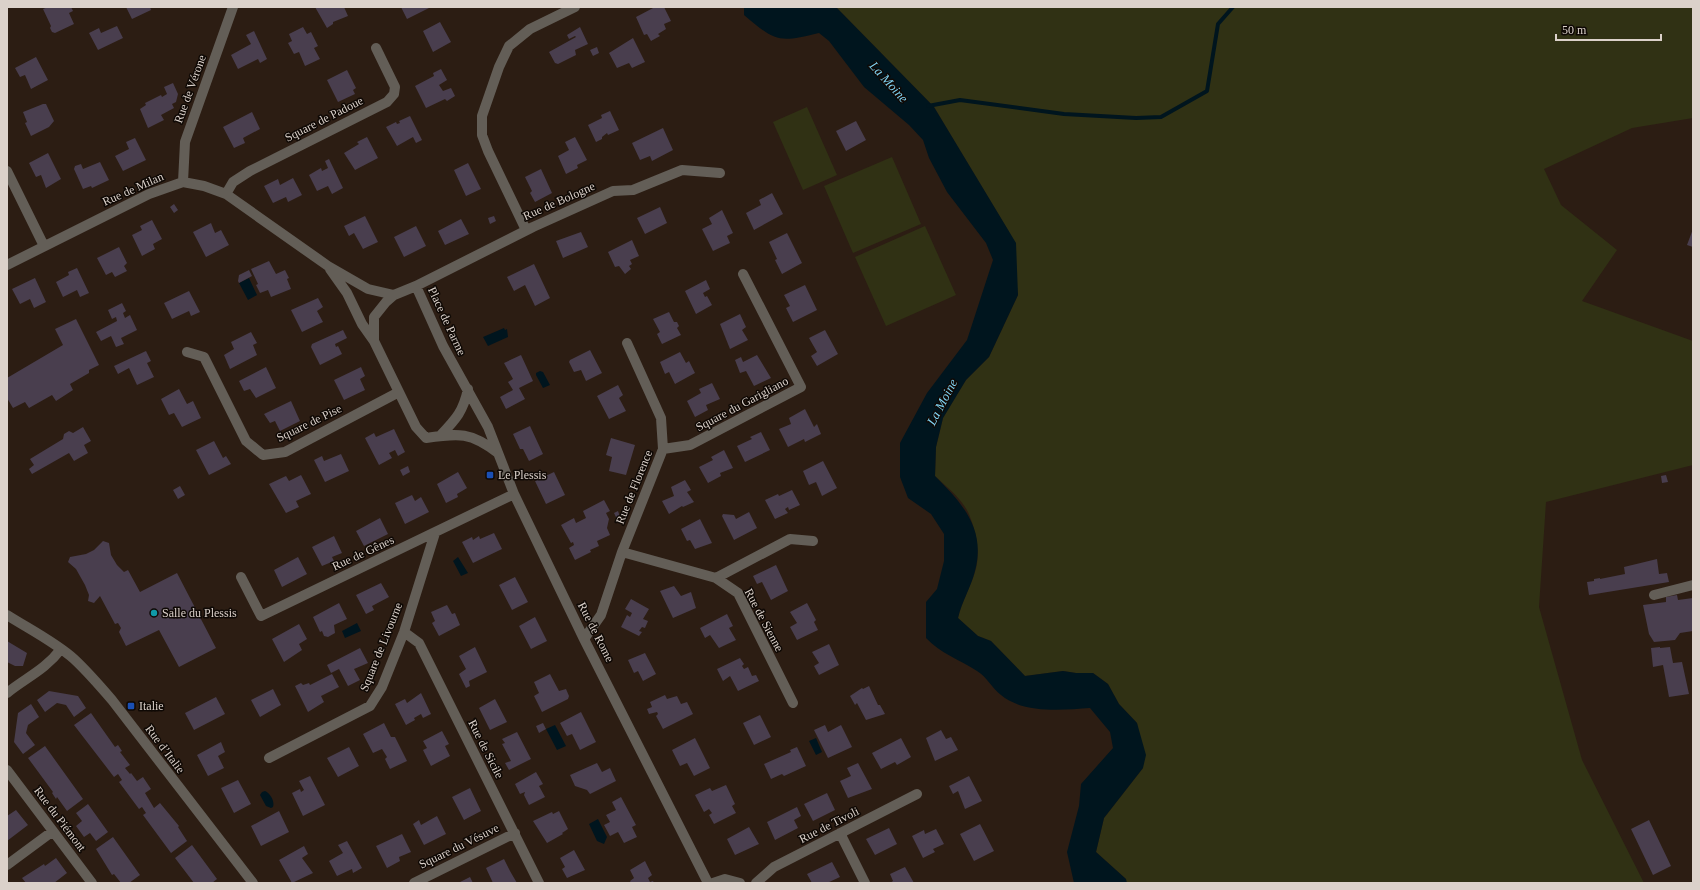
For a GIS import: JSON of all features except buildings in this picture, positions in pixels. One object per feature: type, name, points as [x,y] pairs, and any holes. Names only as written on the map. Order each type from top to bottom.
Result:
[{"type":"street","name":"Rue de Vérone","points":[[183,182],[185,142],[233,7]]},
{"type":"street","points":[[526,230],[488,151],[482,135],[482,116],[508,46],[530,29],[575,7]]},
{"type":"street","name":"Square de Padoue","points":[[226,194],[233,182],[250,171],[387,102],[394,94],[395,86],[376,48]]},
{"type":"street","name":"Rue de Bologne","points":[[416,286],[526,230],[613,191],[633,190],[682,170],[720,173]]},
{"type":"street","points":[[7,171],[44,246]]},
{"type":"street","name":"Rue de Milan","points":[[7,264],[149,194],[183,182],[204,186],[226,194],[328,266],[368,289],[394,295]]},
{"type":"street","name":"Rue de Milan","points":[[328,266],[347,293],[362,324],[374,341]]},
{"type":"street","name":"Square du Garigliano","points":[[663,449],[690,446],[802,387],[743,274]]},
{"type":"street","name":"Place de Parme","points":[[468,389],[442,346],[416,286],[394,295],[386,302],[374,317],[374,341],[416,427],[426,438],[465,435],[478,439],[498,453]]},
{"type":"street","name":"Rue de Florence","points":[[584,639],[601,615],[622,552],[663,449],[661,418],[627,343]]},
{"type":"street","name":"Square de Pise","points":[[187,352],[204,357],[246,441],[263,455],[285,452],[399,392]]},
{"type":"street","points":[[440,436],[457,417],[464,406],[468,389]]},
{"type":"street","name":"Rue de Rome","points":[[468,389],[488,427],[514,494],[584,639],[708,883]]},
{"type":"street","name":"Rue de Gênes","points":[[241,577],[261,616],[514,494]]},
{"type":"street","name":"Square de Livourne","points":[[269,758],[370,706],[382,687],[404,632],[434,533]]},
{"type":"street","points":[[716,578],[790,539],[813,541]]},
{"type":"street","name":"Rue de Sienne","points":[[622,552],[716,578],[738,593],[793,704]]},
{"type":"street","points":[[1654,594],[1693,585]]},
{"type":"street","name":"Rue d’Italie","points":[[7,614],[61,649],[79,664],[112,700],[253,883]]},
{"type":"street","name":"Rue de Sicile","points":[[404,632],[418,643],[539,883]]},
{"type":"street","points":[[7,692],[38,673],[61,649]]},
{"type":"street","name":"Rue du Piémont","points":[[7,770],[92,883]]},
{"type":"street","name":"Rue de Tivoli","points":[[756,883],[774,868],[917,794]]},
{"type":"street","points":[[7,865],[53,831]]},
{"type":"street","name":"Square du Vésuve","points":[[414,883],[515,833]]},
{"type":"street","points":[[840,833],[865,883]]},
{"type":"street","points":[[713,883],[725,879],[740,883]]},
{"type":"green space","points":[[836,7],[1693,7],[1693,118],[1632,128],[1544,169],[1561,205],[1617,250],[1582,301],[1693,341],[1693,465],[1546,502],[1539,607],[1582,760],[1644,883],[1126,883],[1126,879],[1096,852],[1104,818],[1143,768],[1137,723],[1119,704],[1108,684],[1093,673],[1063,671],[1025,676],[991,641],[978,636],[958,618],[977,565],[977,542],[971,519],[962,502],[935,476],[936,447],[943,418],[966,380],[989,357],[1018,295],[1009,232],[934,107]]},
{"type":"green space","points":[[807,107],[837,175],[803,190],[773,122]]},
{"type":"green space","points":[[892,157],[921,224],[853,253],[824,186]]},
{"type":"green space","points":[[925,226],[956,295],[886,326],[855,257]]},
{"type":"water","name":"La Moine","points":[[744,7],[836,7],[934,107],[1016,243],[1018,295],[989,357],[966,380],[943,418],[936,447],[935,476],[955,497],[970,518],[975,530],[977,542],[978,556],[975,571],[958,618],[978,636],[991,641],[1025,676],[1063,671],[1093,673],[1108,684],[1119,704],[1137,723],[1146,755],[1143,768],[1104,818],[1096,852],[1126,879],[1127,883],[1074,883],[1067,852],[1079,806],[1081,784],[1113,748],[1110,732],[1090,708],[1056,710],[1032,708],[1010,701],[1001,695],[981,673],[944,652],[926,638],[926,602],[937,589],[944,561],[944,534],[931,514],[908,498],[900,477],[900,443],[927,393],[967,340],[993,260],[986,243],[947,192],[929,158],[923,140],[909,125],[864,87],[829,41],[819,33],[786,39],[778,38],[763,31],[744,15]]},
{"type":"water","points":[[249,278],[257,295],[248,300],[239,283]]},
{"type":"water","points":[[504,328],[505,330],[507,329],[508,337],[488,346],[483,337]]},
{"type":"water","points":[[540,371],[543,372],[550,385],[543,388],[536,375],[536,373]]},
{"type":"water","points":[[458,557],[468,573],[461,576],[453,561]]},
{"type":"water","points":[[357,623],[361,631],[345,638],[342,631]]},
{"type":"water","points":[[555,725],[566,746],[557,750],[546,729]]},
{"type":"water","points":[[816,738],[822,752],[816,755],[809,741]]},
{"type":"water","points":[[265,791],[273,800],[273,807],[271,808],[266,806],[260,795]]},
{"type":"water","points":[[598,819],[607,837],[604,844],[597,841],[589,824]]},
{"type":"waterway","points":[[928,106],[960,100],[1064,114],[1136,118],[1161,117],[1207,91],[1218,24],[1233,7]]},
{"type":"place","name":"Le Plessis","points":[[490,475]]},
{"type":"place","name":"Salle du Plessis","points":[[154,613]]},
{"type":"place","name":"Italie","points":[[131,706]]}]
